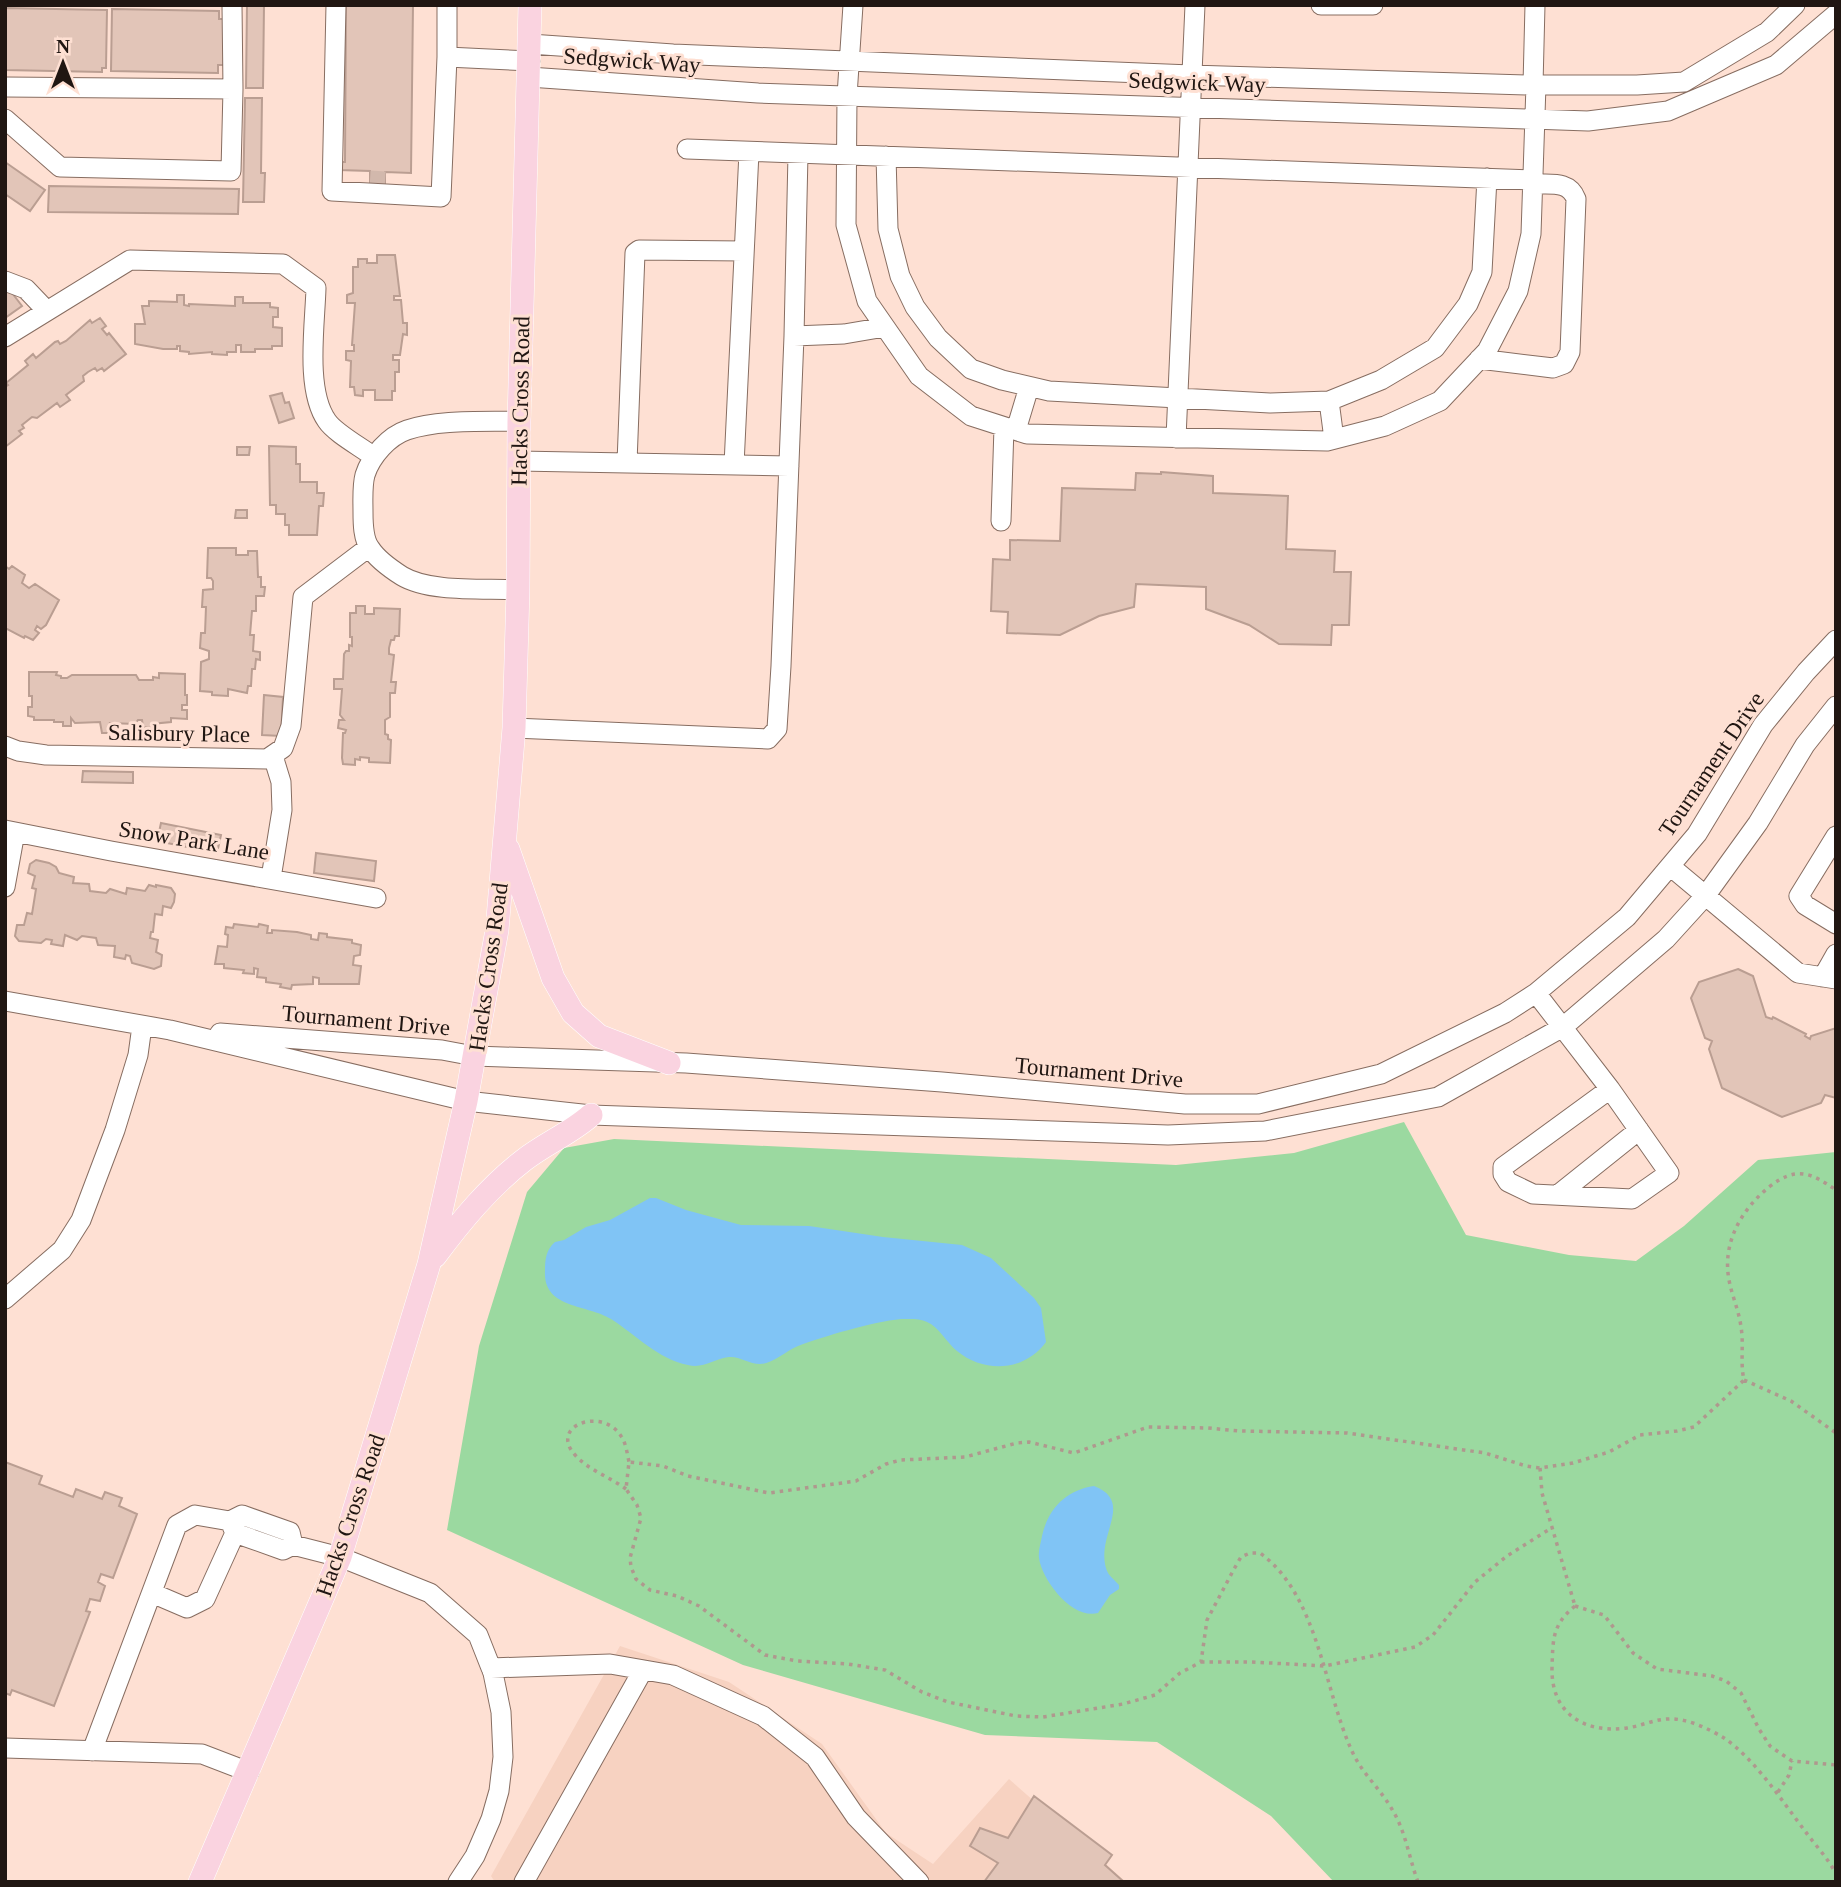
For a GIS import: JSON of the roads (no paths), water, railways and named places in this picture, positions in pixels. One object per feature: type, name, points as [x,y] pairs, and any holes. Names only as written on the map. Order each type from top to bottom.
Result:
[{"type":"main road","name":"Hacks Cross Road","points":[[200,1882],[340,1557],[429,1264],[466,1101],[497,930],[514,728],[530,5]]},
{"type":"main road","points":[[504,839],[553,978],[573,1013],[599,1036],[669,1063]]},
{"type":"main road","points":[[429,1264],[458,1224],[524,1160],[576,1129],[591,1115]]},
{"type":"street","points":[[5,119],[60,167],[231,171],[232,5]]},
{"type":"street","points":[[336,5],[331,191],[441,197],[447,5]]},
{"type":"street","points":[[853,5],[847,96],[846,225],[867,302],[919,376],[971,416],[1027,434],[1326,441],[1385,426],[1440,401],[1487,351],[1518,291],[1531,234],[1536,118],[1535,5]]},
{"type":"street","points":[[1175,438],[1195,5]]},
{"type":"street","points":[[1321,5],[1373,5]]},
{"type":"street","name":"Sedgwick Way","points":[[529,61],[673,54],[1191,75],[1534,85],[1637,85],[1684,82],[1767,32],[1795,5]]},
{"type":"street","name":"Sedgwick Way","points":[[529,61],[758,93],[1588,121],[1668,111],[1776,65],[1836,15]]},
{"type":"street","points":[[447,57],[529,61]]},
{"type":"street","points":[[5,87],[233,89]]},
{"type":"street","points":[[687,149],[1488,178],[1565,185],[1573,189],[1576,198],[1570,352],[1564,364],[1553,368],[1479,359]]},
{"type":"street","points":[[734,465],[749,152]]},
{"type":"street","points":[[514,728],[768,738],[777,729],[794,336],[798,154]]},
{"type":"street","points":[[886,156],[888,229],[900,276],[915,307],[938,338],[971,369],[1002,380],[1049,391],[1270,404],[1329,401],[1381,380],[1435,348],[1468,304],[1482,272],[1488,178]]},
{"type":"street","points":[[353,192],[361,182],[377,180],[393,182],[408,195]]},
{"type":"street","points":[[627,463],[635,253],[639,250],[744,251]]},
{"type":"street","points":[[5,337],[130,260],[283,264],[316,288],[314,369],[317,402],[328,423],[374,457]]},
{"type":"street","points":[[5,281],[26,289],[47,311]]},
{"type":"street","points":[[794,336],[844,334],[884,327]]},
{"type":"street","points":[[1001,521],[1010,429],[1029,387]]},
{"type":"street","points":[[1329,401],[1334,439]]},
{"type":"street","points":[[518,590],[436,586],[405,578],[384,563],[369,547],[363,527],[363,499],[365,475],[374,457],[393,436],[408,429],[437,424],[519,421]]},
{"type":"street","points":[[519,461],[789,466]]},
{"type":"street","name":"Salisbury Place","points":[[5,746],[46,755],[267,759],[273,756],[283,748],[291,726],[303,597],[369,547]]},
{"type":"street","name":"Tournament Drive","points":[[5,1000],[170,1030],[294,1037],[442,1050],[474,1056],[669,1063],[942,1082],[1185,1104],[1258,1104],[1381,1074],[1505,1013],[1536,993],[1627,917],[1697,834],[1763,725],[1806,671],[1836,640]]},
{"type":"street","name":"Tournament Drive","points":[[170,1030],[466,1101],[591,1115],[1168,1135],[1265,1131],[1438,1097],[1563,1027],[1666,939],[1706,895],[1758,824],[1805,744],[1836,706]]},
{"type":"street","points":[[271,878],[282,810],[281,782],[273,756]]},
{"type":"street","points":[[5,887],[10,831]]},
{"type":"street","name":"Snow Park Lane","points":[[10,831],[376,898]]},
{"type":"street","points":[[1836,836],[1799,896],[1805,905],[1836,924]]},
{"type":"street","points":[[1670,866],[1798,973],[1829,978],[1836,954]]},
{"type":"street","points":[[1536,993],[1611,1088],[1669,1173],[1632,1199],[1533,1194],[1508,1182],[1503,1174],[1503,1167],[1611,1088]]},
{"type":"street","points":[[5,1299],[62,1250],[81,1220],[115,1130],[138,1055],[142,1026]]},
{"type":"street","points":[[1559,1194],[1639,1130]]},
{"type":"street","points":[[92,1751],[177,1525],[195,1515],[233,1527],[283,1550],[293,1545],[340,1557],[430,1593],[478,1634],[491,1668],[502,1712],[503,1757],[499,1791],[491,1819],[475,1856],[458,1882]]},
{"type":"street","points":[[152,1593],[187,1608],[205,1599],[233,1527]]},
{"type":"street","points":[[491,1668],[610,1664],[673,1675],[763,1716],[815,1757],[856,1817],[919,1882]]},
{"type":"street","points":[[524,1882],[643,1670]]},
{"type":"street","points":[[5,1748],[202,1755],[249,1772]]},
{"type":"water","points":[[650,1198],[741,1225],[809,1226],[962,1245],[991,1258],[1034,1298],[1041,1308],[1046,1342],[1037,1352],[1016,1364],[992,1366],[968,1358],[957,1351],[927,1322],[901,1319],[821,1338],[765,1363],[756,1364],[733,1357],[699,1366],[677,1362],[657,1352],[611,1319],[559,1299],[546,1283],[546,1259],[555,1242],[564,1240],[586,1227],[610,1220]]},
{"type":"water","points":[[1094,1486],[1106,1493],[1112,1501],[1112,1520],[1104,1555],[1107,1571],[1119,1585],[1119,1589],[1110,1595],[1098,1613],[1088,1614],[1069,1604],[1052,1587],[1041,1567],[1039,1552],[1045,1526],[1054,1509],[1067,1496]]},
{"type":"tunnel","points":[[370,180],[385,181]]}]
